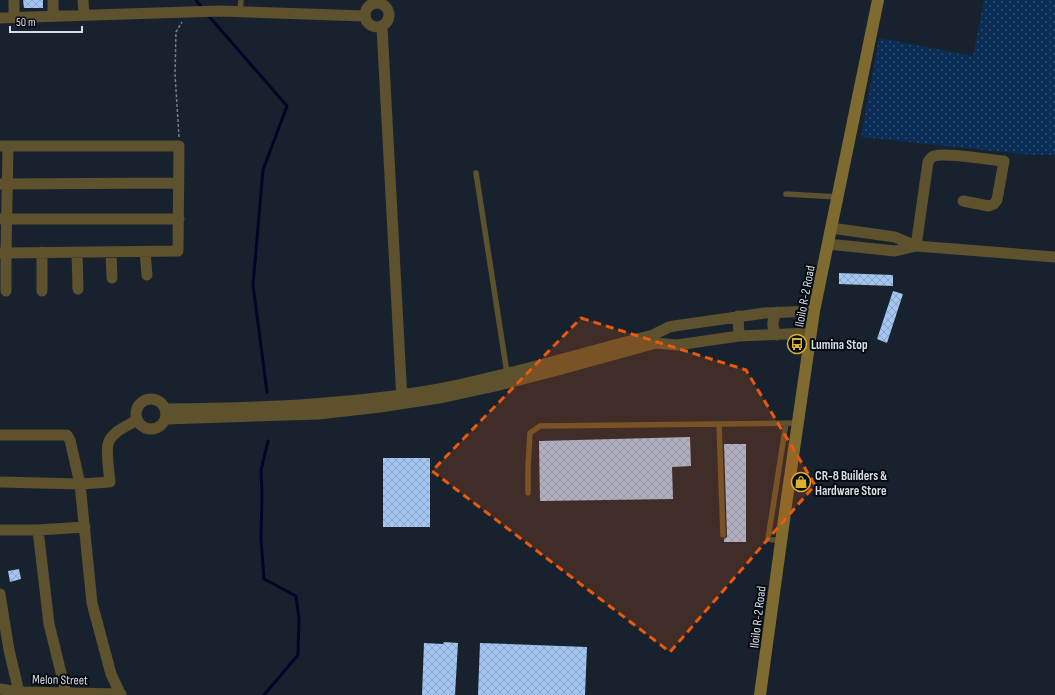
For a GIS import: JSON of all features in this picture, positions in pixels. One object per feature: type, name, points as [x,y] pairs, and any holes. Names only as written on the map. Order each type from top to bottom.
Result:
[{"type":"main road","name":"Iloilo R-2 Road","points":[[760,695],[781,541],[792,423],[878,0]]},
{"type":"street","points":[[14,0],[14,17]]},
{"type":"street","points":[[53,0],[53,16]]},
{"type":"street","points":[[83,0],[84,15]]},
{"type":"street","points":[[372,4],[381,4],[386,6],[390,16],[388,21],[382,27],[378,28],[370,25],[365,16],[366,11],[372,4]]},
{"type":"street","points":[[0,18],[220,11],[240,5],[365,16]]},
{"type":"street","points":[[382,27],[402,399]]},
{"type":"street","points":[[3,253],[178,251],[179,146],[4,146],[3,253],[6,291]]},
{"type":"street","points":[[916,246],[928,162],[931,158],[936,155],[947,155],[1004,161],[994,204],[990,206],[963,201]]},
{"type":"street","points":[[4,184],[179,183]]},
{"type":"street","points":[[4,219],[179,219]]},
{"type":"street","points":[[831,228],[895,237],[916,246],[1055,258]]},
{"type":"street","points":[[828,244],[895,251],[916,246]]},
{"type":"street","points":[[42,252],[42,291]]},
{"type":"street","points":[[77,252],[78,289]]},
{"type":"street","points":[[111,252],[112,278]]},
{"type":"street","points":[[145,252],[146,275]]},
{"type":"street","points":[[165,414],[319,409],[439,394],[556,366],[616,349],[674,326],[738,316],[777,312],[814,311]]},
{"type":"street","points":[[777,312],[773,324],[774,332],[777,335]]},
{"type":"street","points":[[738,316],[739,336]]},
{"type":"street","points":[[674,326],[677,345]]},
{"type":"street","points":[[616,349],[656,343],[677,345],[739,336],[811,333]]},
{"type":"street","points":[[150,399],[160,402],[165,414],[159,427],[154,429],[144,428],[137,420],[136,410],[141,402],[150,399]]},
{"type":"street","points":[[0,478],[0,482],[80,484],[110,482],[108,445],[119,430],[137,420]]},
{"type":"street","points":[[0,435],[67,435],[70,440],[80,484],[92,603],[111,674],[121,694]]},
{"type":"street","points":[[0,530],[84,528]]},
{"type":"street","points":[[38,530],[49,624],[66,693]]},
{"type":"street","points":[[0,594],[4,642],[19,692]]},
{"type":"street","name":"Melon Street","points":[[0,689],[19,692],[121,694]]},
{"type":"lane","points":[[476,173],[502,378]]},
{"type":"lane","points":[[786,194],[838,197]]},
{"type":"lane","points":[[528,492],[530,432],[540,426],[792,423]]},
{"type":"lane","points":[[719,424],[723,535]]},
{"type":"path","points":[[179,146],[175,74],[176,32],[187,11]]},
{"type":"highlighted area","points":[[581,318],[746,370],[815,485],[670,652],[432,471]]},
{"type":"shaded area","points":[[984,0],[1055,0],[1055,155],[1033,155],[861,137],[879,38],[973,56]]},
{"type":"building","points":[[23,0],[43,0],[43,8],[24,8]]},
{"type":"building","points":[[839,273],[893,275],[893,286],[839,284]]},
{"type":"building","points":[[893,291],[903,294],[887,343],[877,339]]},
{"type":"building","points":[[690,437],[691,466],[672,467],[673,499],[540,501],[539,441]]},
{"type":"building","points":[[724,444],[746,444],[746,542],[724,542],[727,535]]},
{"type":"building","points":[[383,458],[430,458],[430,527],[383,527]]},
{"type":"building","points":[[19,569],[21,579],[10,582],[8,571]]},
{"type":"building","points":[[444,642],[458,643],[455,695],[422,695],[424,643],[443,644]]},
{"type":"building","points":[[480,643],[587,647],[585,695],[478,695]]},
{"type":"building","points":[[86,677],[87,686],[76,686],[75,679]]},
{"type":"waterway","points":[[196,0],[202,8]]},
{"type":"waterway","points":[[207,14],[287,106],[263,170],[253,285],[267,392]]},
{"type":"waterway","points":[[264,695],[298,655],[299,619],[296,596],[264,579],[261,539],[261,470],[268,441]]},
{"type":"place","name":"Lumina Stop","points":[[797,344]]},
{"type":"place","name":"CR-8 Builders & Hardware Store","points":[[801,482]]}]
